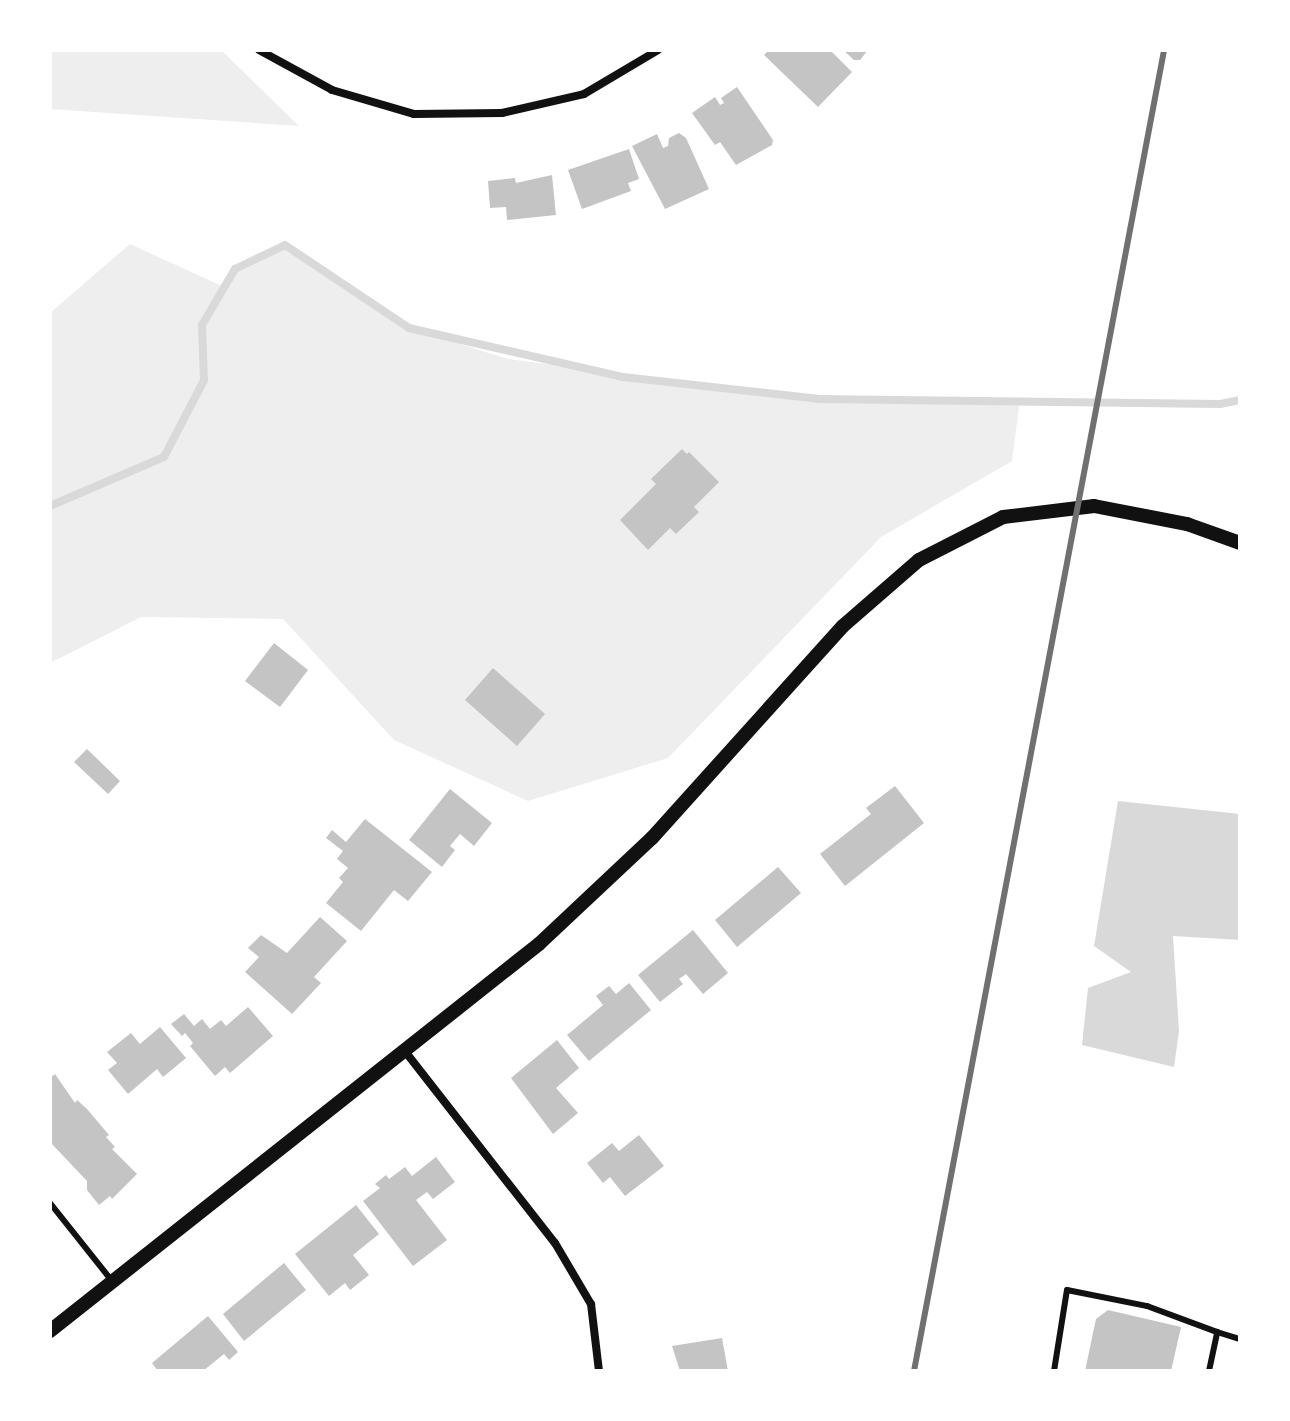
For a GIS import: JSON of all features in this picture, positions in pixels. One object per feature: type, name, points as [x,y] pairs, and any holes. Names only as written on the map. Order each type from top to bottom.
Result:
[{"type":"street","points":[[259,50],[332,90],[414,114],[502,113],[584,94],[658,50]]},
{"type":"street","points":[[50,1331],[403,1048],[539,944],[641,848],[843,626],[919,560],[1003,517],[1094,506],[1187,524],[1240,543]]},
{"type":"street","points":[[403,1048],[555,1243],[591,1304],[599,1371]]},
{"type":"lane","points":[[50,1203],[112,1281]]},
{"type":"lane","points":[[1054,1371],[1067,1290],[1147,1306],[1240,1339]]},
{"type":"lane","points":[[1209,1371],[1217,1332]]},
{"type":"shaded area","points":[[50,50],[221,50],[299,126],[50,109]]},
{"type":"shaded area","points":[[130,244],[224,287],[235,269],[285,245],[409,328],[508,359],[818,399],[1020,399],[1012,461],[881,537],[668,758],[528,801],[394,740],[283,619],[141,617],[50,663],[50,313]]},
{"type":"shaded area","points":[[1118,801],[1240,814],[1240,940],[1173,936],[1179,1031],[1174,1067],[1082,1045],[1088,988],[1131,972],[1094,946]]},
{"type":"building","points":[[769,50],[830,50],[852,72],[818,107],[764,55]]},
{"type":"building","points":[[843,50],[868,50],[860,60],[854,60]]},
{"type":"building","points":[[737,87],[773,140],[772,145],[736,165],[720,142],[715,145],[692,113],[715,97],[720,105],[724,103],[721,98]]},
{"type":"building","points":[[679,133],[686,138],[709,189],[665,209],[632,146],[657,134],[663,148],[668,146],[669,138]]},
{"type":"building","points":[[629,149],[639,179],[628,183],[631,191],[582,209],[568,170]]},
{"type":"building","points":[[552,175],[556,215],[507,220],[506,207],[490,208],[488,181],[515,178],[516,183]]},
{"type":"building","points":[[682,449],[687,454],[689,452],[719,482],[694,507],[699,512],[676,534],[670,528],[648,550],[620,520],[656,484],[651,479]]},
{"type":"building","points":[[274,643],[308,670],[280,707],[245,681]]},
{"type":"building","points":[[493,668],[545,714],[517,746],[465,700]]},
{"type":"building","points":[[87,749],[120,781],[108,794],[74,762]]},
{"type":"building","points":[[895,786],[924,823],[845,886],[820,854],[871,814],[866,808]]},
{"type":"building","points":[[450,789],[492,823],[474,846],[460,834],[450,846],[455,850],[442,867],[409,840]]},
{"type":"building","points":[[365,819],[432,872],[408,901],[394,890],[361,931],[326,903],[343,882],[339,878],[348,868],[337,859],[343,851],[326,838],[332,830],[346,842]]},
{"type":"building","points":[[778,867],[801,893],[737,947],[715,920]]},
{"type":"building","points":[[320,917],[347,941],[314,977],[321,983],[292,1014],[245,972],[259,957],[248,948],[261,935],[287,953]]},
{"type":"building","points":[[693,930],[728,973],[703,994],[686,974],[679,979],[683,984],[660,1002],[638,975]]},
{"type":"building","points":[[629,983],[651,1010],[589,1061],[567,1035],[603,1005],[596,996],[609,986],[616,994]]},
{"type":"building","points":[[248,1007],[273,1036],[230,1073],[225,1067],[215,1076],[190,1046],[193,1043],[185,1033],[182,1036],[171,1024],[184,1014],[194,1026],[202,1019],[210,1029],[221,1020],[226,1026]]},
{"type":"building","points":[[160,1027],[186,1058],[163,1077],[157,1069],[128,1094],[108,1070],[117,1063],[107,1052],[131,1033],[140,1044]]},
{"type":"building","points":[[557,1040],[579,1068],[556,1088],[578,1113],[553,1134],[511,1078]]},
{"type":"building","points":[[55,1074],[75,1103],[77,1100],[87,1109],[109,1135],[106,1137],[115,1147],[112,1149],[137,1174],[112,1199],[110,1196],[99,1205],[87,1190],[87,1181],[50,1142],[50,1078]]},
{"type":"building","points":[[639,1135],[664,1166],[625,1196],[610,1177],[603,1183],[587,1163],[612,1143],[619,1151]]},
{"type":"building","points":[[436,1157],[455,1182],[433,1199],[427,1192],[416,1200],[447,1240],[413,1266],[363,1201],[380,1188],[375,1184],[386,1175],[389,1179],[405,1167],[412,1176]]},
{"type":"building","points":[[356,1205],[379,1234],[353,1255],[369,1275],[350,1290],[345,1283],[329,1296],[295,1254]]},
{"type":"building","points":[[284,1263],[306,1290],[244,1341],[223,1314]]},
{"type":"building","points":[[1108,1310],[1181,1327],[1171,1371],[1085,1371],[1096,1319]]},
{"type":"building","points":[[208,1316],[238,1352],[229,1360],[224,1354],[203,1371],[158,1371],[152,1363]]},
{"type":"building","points":[[722,1338],[728,1371],[680,1371],[672,1346]]},
{"type":"waterway","points":[[50,506],[164,457],[204,380],[202,325],[235,269],[285,245],[409,328],[623,377],[818,399],[1220,404],[1240,400]]},
{"type":"railway","points":[[914,1371],[1164,50]]}]
